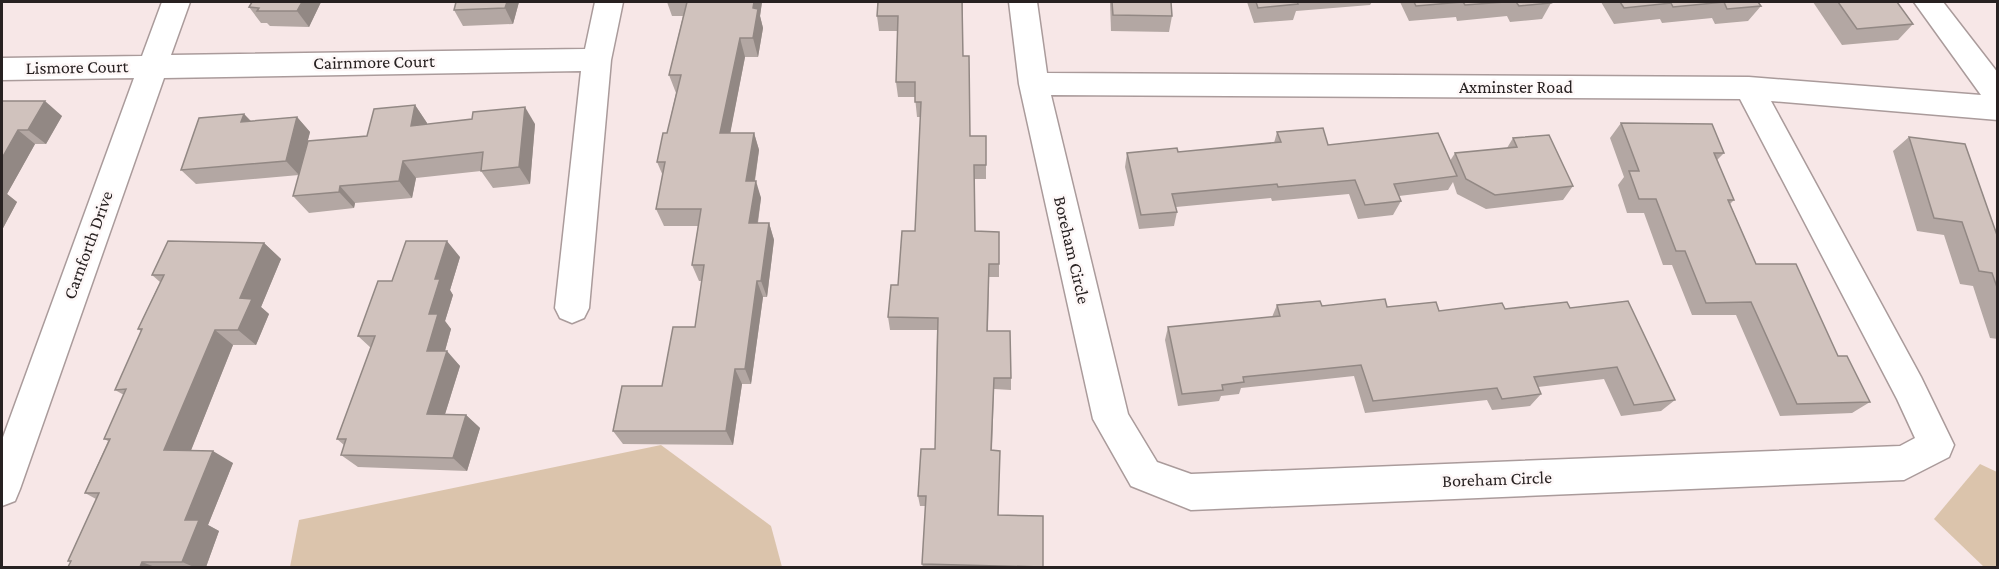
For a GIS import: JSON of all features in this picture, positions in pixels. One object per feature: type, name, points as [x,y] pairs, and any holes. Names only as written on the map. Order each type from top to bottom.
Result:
[{"type":"street","name":"Carnforth Drive","points":[[2,489],[176,2]]},
{"type":"street","points":[[572,308],[597,60],[609,2]]},
{"type":"street","name":"Boreham Circle","points":[[1023,2],[1034,84],[1111,419],[1144,474],[1191,492],[1904,463],[1936,445],[1909,388],[1749,88]]},
{"type":"street","points":[[1928,2],[1998,96]]},
{"type":"street","name":"Cairnmore Court","points":[[152,65],[597,60]]},
{"type":"street","name":"Lismore Court","points":[[2,69],[152,65]]},
{"type":"street","name":"Axminster Road","points":[[1034,84],[1749,88],[1998,108]]},
{"type":"shaded area","points":[[661,445],[771,526],[782,567],[290,567],[299,520]]},
{"type":"shaded area","points":[[1980,464],[1997,472],[1997,567],[1984,567],[1934,519]]},
{"type":"building","points":[[252,2],[302,2],[297,11],[257,11],[259,8],[249,7]]},
{"type":"building","points":[[456,2],[507,2],[505,8],[454,10]]},
{"type":"building","points":[[687,2],[754,2],[753,8],[758,9],[753,38],[740,38],[720,133],[754,133],[746,181],[756,181],[749,223],[769,223],[761,281],[757,281],[745,369],[735,369],[726,431],[613,431],[622,386],[662,386],[673,327],[695,327],[704,265],[692,265],[701,209],[656,209],[665,162],[657,162],[663,133],[667,133],[681,75],[669,75]]},
{"type":"building","points":[[878,2],[962,2],[963,56],[969,56],[970,136],[986,136],[986,165],[974,165],[975,231],[999,232],[999,264],[989,264],[987,331],[1010,331],[1011,378],[994,378],[991,450],[1000,451],[998,515],[1043,516],[1043,567],[922,564],[926,496],[918,496],[921,449],[935,449],[938,318],[888,317],[891,285],[898,285],[902,231],[915,231],[921,102],[915,102],[915,82],[896,82],[898,16],[877,16]]},
{"type":"building","points":[[1112,2],[1171,2],[1172,16],[1113,15]]},
{"type":"building","points":[[1256,2],[1297,2],[1298,4],[1258,8]]},
{"type":"building","points":[[1414,2],[1462,2],[1416,6]]},
{"type":"building","points":[[1463,2],[1505,2],[1465,5]]},
{"type":"building","points":[[1516,2],[1550,2],[1551,3],[1519,6]]},
{"type":"building","points":[[1620,2],[1724,2],[1673,7],[1671,3],[1624,8]]},
{"type":"building","points":[[1724,2],[1758,2],[1761,6],[1727,9]]},
{"type":"building","points":[[1838,2],[1897,2],[1913,24],[1857,29]]},
{"type":"building","points":[[2,101],[45,101],[28,130],[18,130],[2,158]]},
{"type":"building","points":[[415,105],[411,126],[472,119],[473,112],[525,107],[519,167],[481,171],[483,152],[403,161],[399,181],[340,186],[339,192],[293,196],[308,141],[367,136],[374,109]]},
{"type":"building","points":[[244,114],[241,122],[297,117],[286,161],[181,170],[199,118]]},
{"type":"building","points":[[1621,123],[1712,124],[1724,153],[1714,153],[1734,200],[1728,200],[1756,264],[1796,264],[1838,356],[1847,356],[1870,402],[1797,404],[1751,302],[1706,303],[1685,251],[1676,251],[1656,199],[1639,199],[1629,171],[1639,171]]},
{"type":"building","points":[[1323,128],[1328,145],[1438,133],[1457,176],[1394,184],[1401,201],[1365,205],[1355,180],[1278,187],[1277,184],[1172,194],[1177,212],[1141,215],[1127,153],[1177,148],[1178,152],[1281,142],[1277,132]]},
{"type":"building","points":[[1549,135],[1573,186],[1495,195],[1466,179],[1455,153],[1517,147],[1513,138]]},
{"type":"building","points":[[1909,137],[1965,144],[1998,238],[1998,290],[1992,273],[1979,271],[1962,222],[1934,218]]},
{"type":"building","points":[[168,241],[264,243],[240,298],[252,299],[238,330],[215,330],[164,450],[213,451],[185,520],[199,520],[182,562],[142,562],[140,567],[68,567],[71,561],[68,561],[99,493],[85,493],[110,439],[104,439],[126,389],[115,390],[142,329],[138,329],[164,275],[152,275]]},
{"type":"building","points":[[406,241],[447,241],[435,279],[440,279],[429,314],[438,314],[427,351],[447,351],[427,414],[466,415],[453,458],[341,455],[346,439],[337,439],[375,336],[358,336],[378,281],[392,281]]},
{"type":"building","points":[[1385,299],[1387,307],[1436,302],[1439,311],[1502,303],[1505,309],[1567,302],[1570,308],[1628,301],[1675,400],[1634,405],[1617,367],[1534,377],[1541,394],[1502,399],[1497,388],[1373,401],[1361,365],[1243,377],[1244,382],[1222,385],[1223,390],[1182,394],[1168,327],[1280,316],[1277,305],[1320,301],[1322,306]]}]
